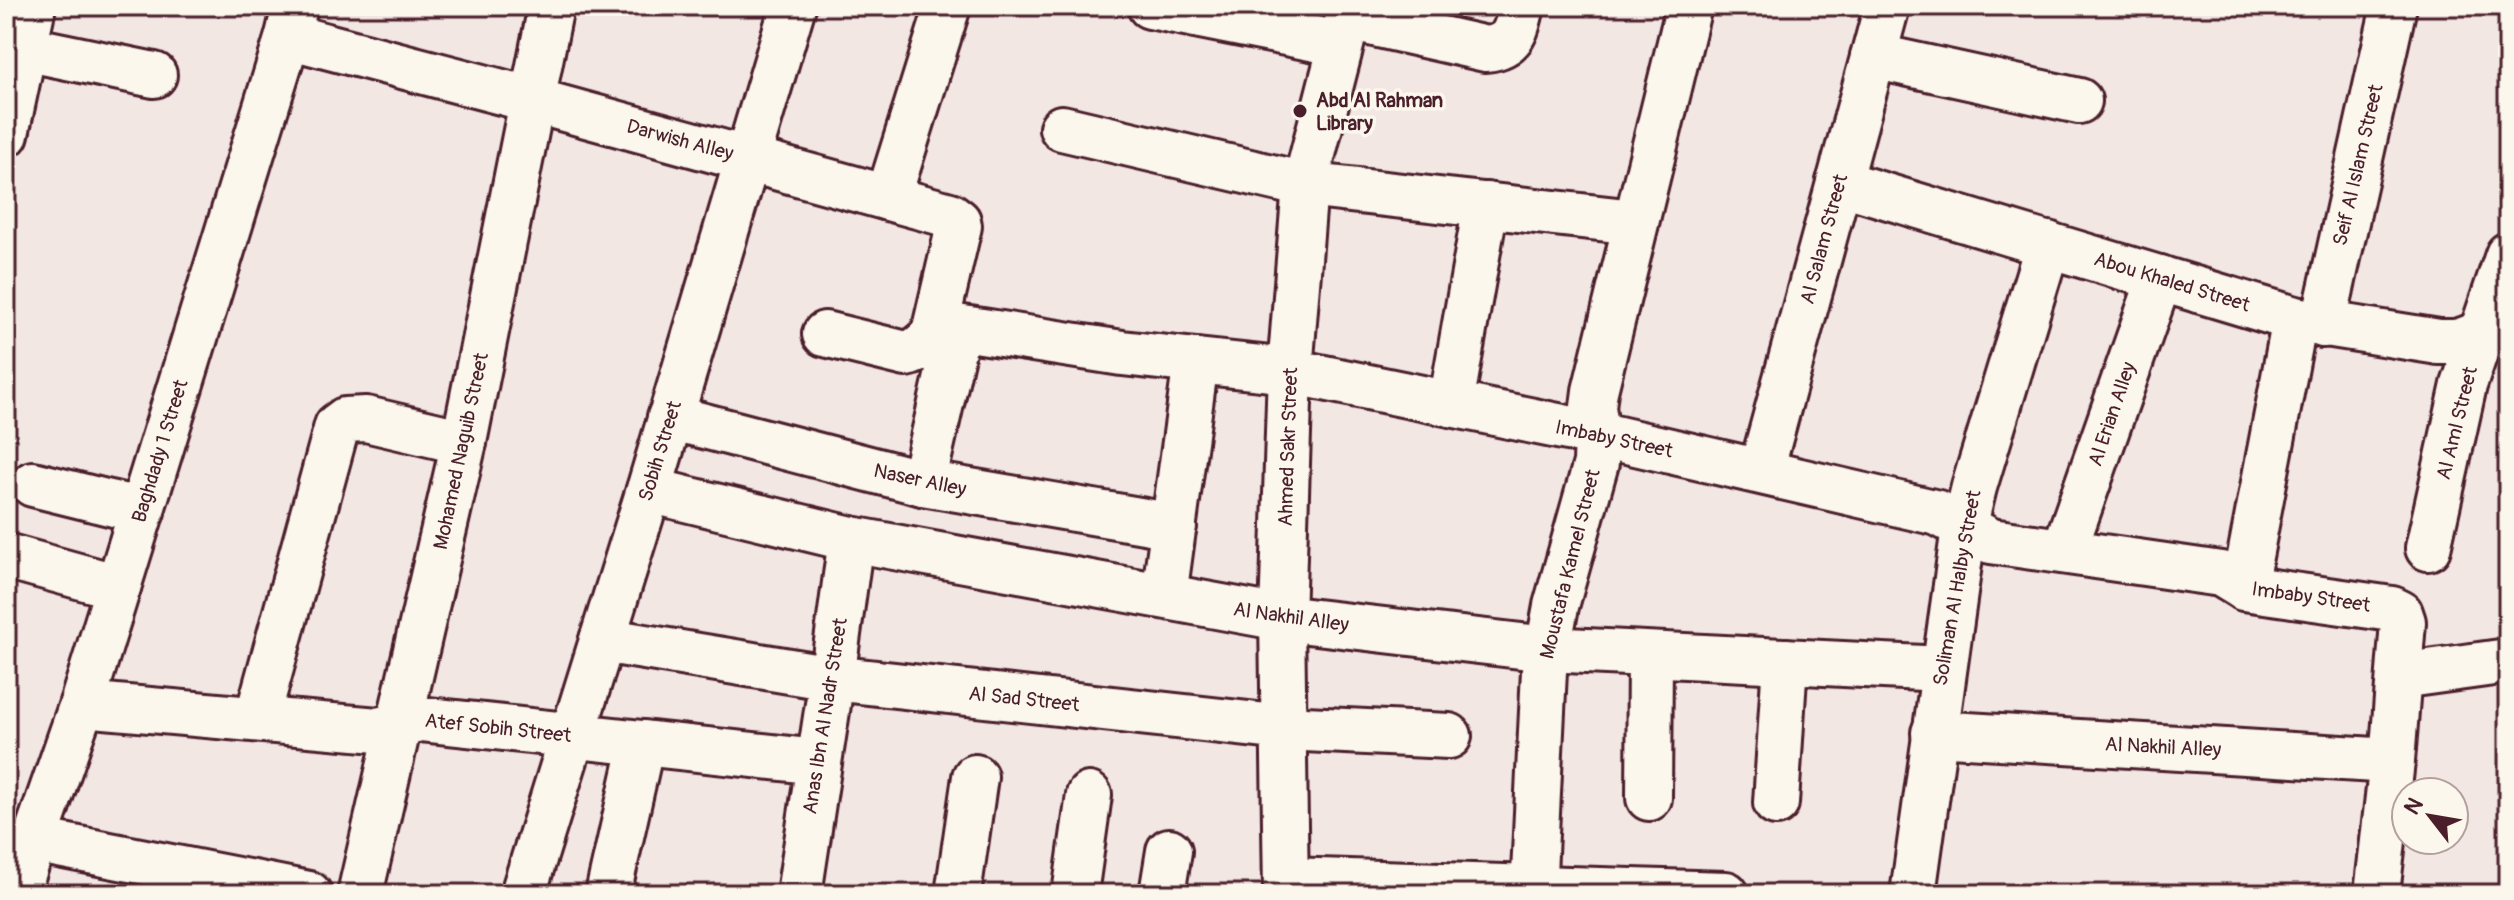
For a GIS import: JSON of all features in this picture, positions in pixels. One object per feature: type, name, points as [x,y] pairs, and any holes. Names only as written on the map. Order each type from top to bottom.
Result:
[{"type":"street","points":[[6,134],[33,6]]},
{"type":"street","name":"Mohamed Naguib Street","points":[[360,894],[464,442],[551,6]]},
{"type":"street","name":"Sobih Street","points":[[523,894],[649,490],[793,6]]},
{"type":"street","points":[[888,198],[948,6]]},
{"type":"street","points":[[1159,7],[1347,22],[1486,49],[1499,47],[1510,40],[1522,6]]},
{"type":"street","name":"Moustafa Kamel Street","points":[[1533,892],[1547,649],[1596,463],[1595,391],[1689,6]]},
{"type":"street","name":"Al Salam Street","points":[[1761,471],[1887,6]]},
{"type":"street","name":"Seif Al Islam Street","points":[[2244,588],[2309,322],[2394,6]]},
{"type":"street","name":"Darwish Alley","points":[[292,21],[532,100],[950,215],[958,221],[958,231],[946,330]]},
{"type":"street","name":"Baghdady 1 Street","points":[[16,894],[82,704],[292,21]]},
{"type":"street","name":"Ahmed Sakr Street","points":[[1287,887],[1282,618],[1290,371],[1305,185],[1347,22]]},
{"type":"street","points":[[24,48],[154,75]]},
{"type":"street","points":[[1873,56],[2079,101]]},
{"type":"street","points":[[1062,128],[1305,185],[1635,222]]},
{"type":"street","name":"Abou Khaled Street","points":[[1839,182],[2309,322],[2439,342],[2469,340],[2494,328]]},
{"type":"street","points":[[1451,404],[1486,205]]},
{"type":"street","name":"Soliman Al Halby Street","points":[[1913,894],[1964,528],[2048,244]]},
{"type":"street","name":"Al Aml Street","points":[[2428,548],[2464,385],[2494,328],[2508,255]]},
{"type":"street","name":"Al Erian Alley","points":[[2064,551],[2160,278]]},
{"type":"street","points":[[825,334],[906,354],[916,352],[946,330]]},
{"type":"street","points":[[923,483],[946,330]]},
{"type":"street","name":"Imbaby Street","points":[[946,330],[1290,371],[1597,434],[1938,513],[1991,541],[2221,574],[2244,588],[2392,609],[2400,613],[2403,622],[2399,676]]},
{"type":"street","points":[[1164,596],[1196,361]]},
{"type":"street","name":"Naser Alley","points":[[670,417],[923,483],[1174,526]]},
{"type":"street","points":[[257,719],[337,426],[345,420],[366,419],[464,442]]},
{"type":"street","points":[[33,484],[142,511]]},
{"type":"street","name":"Al Nakhil Alley","points":[[649,490],[851,539],[1282,618],[1547,649],[1943,669]]},
{"type":"street","name":"Anas Ibn Al Nadr Street","points":[[799,894],[851,539]]},
{"type":"street","points":[[6,556],[118,587]]},
{"type":"street","name":"Al Sad Street","points":[[602,640],[832,678],[1284,728],[1449,736]]},
{"type":"street","points":[[1649,798],[1650,655]]},
{"type":"street","points":[[1776,803],[1785,661]]},
{"type":"street","points":[[2377,894],[2399,676],[2508,661]]},
{"type":"street","name":"Atef Sobih Street","points":[[82,704],[378,730],[420,719],[818,762]]},
{"type":"street","name":"Al Nakhil Alley","points":[[1934,733],[2392,761]]},
{"type":"street","points":[[608,894],[642,743]]},
{"type":"street","points":[[958,894],[975,777]]},
{"type":"street","points":[[1075,894],[1089,795]]},
{"type":"street","points":[[33,840],[309,894]]},
{"type":"street","points":[[1162,894],[1169,851]]},
{"type":"street","points":[[1287,887],[1726,894]]},
{"type":"place","name":"Abd Al Rahman Library","points":[[1300,111]]}]
